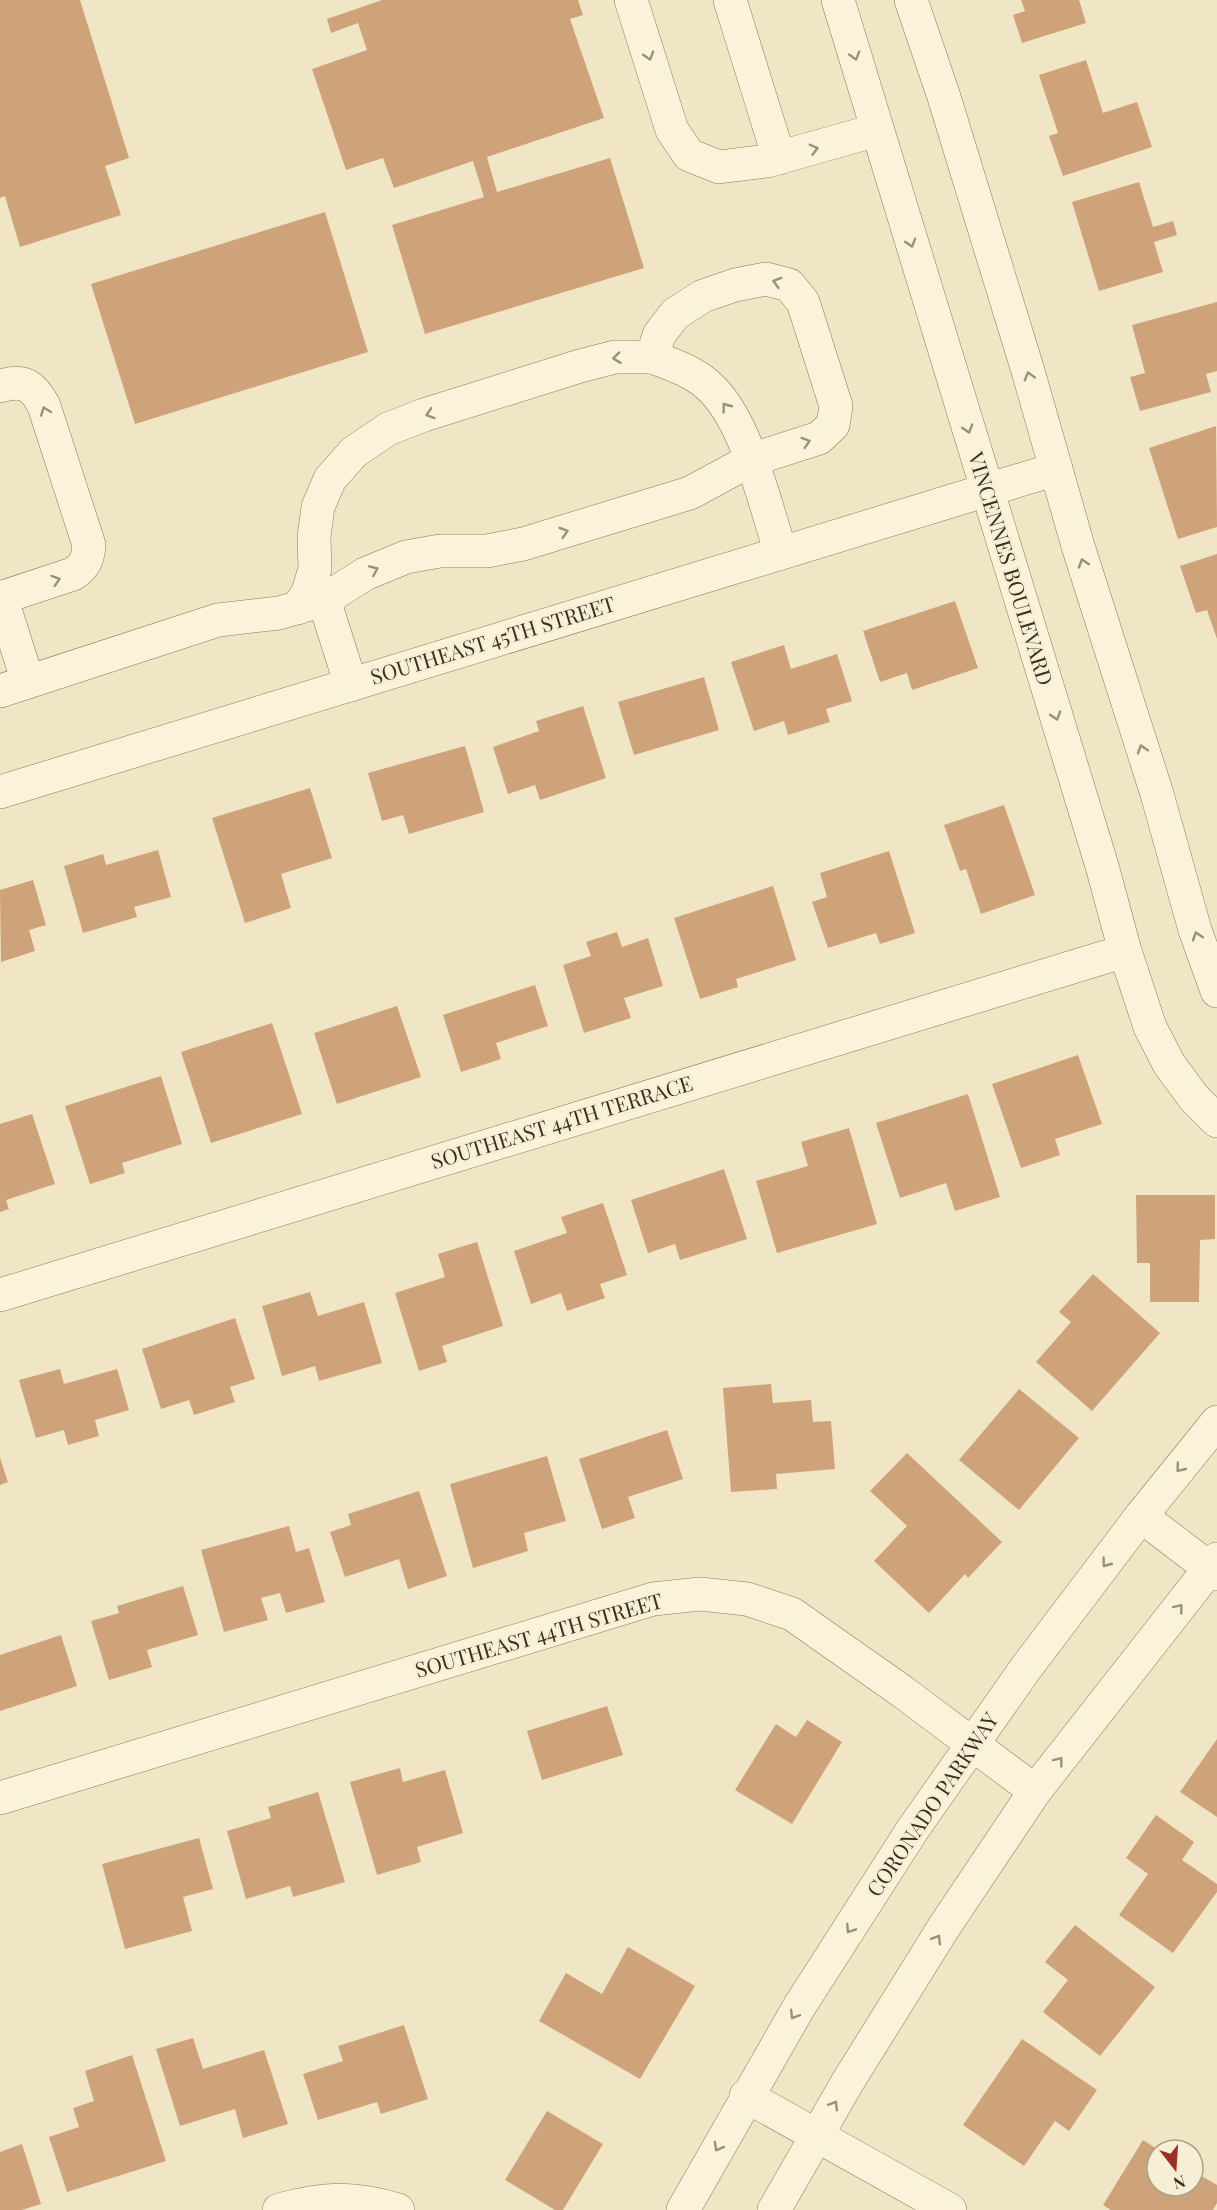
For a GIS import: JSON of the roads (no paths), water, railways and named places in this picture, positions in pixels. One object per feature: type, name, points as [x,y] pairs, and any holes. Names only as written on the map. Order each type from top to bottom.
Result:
[{"type":"street","points":[[631,0],[672,130],[689,155],[719,167],[779,158],[877,130]]},
{"type":"street","points":[[730,0],[779,158]]},
{"type":"street","name":"VINCENNES BOULEVARD","points":[[838,0],[1102,866],[1125,951],[1150,1027],[1169,1064],[1194,1098],[1217,1121]]},
{"type":"street","points":[[911,0],[944,97],[1078,546],[1157,794],[1196,930],[1217,991]]},
{"type":"street","points":[[0,386],[10,383],[26,384],[36,391],[44,406],[88,545],[88,557],[82,568],[73,574],[1,598],[14,686],[218,620],[279,613],[311,604],[365,574],[406,557],[440,551],[487,551],[523,544],[690,493],[751,460],[819,438],[833,425],[836,406],[803,302],[789,285],[766,279],[735,285],[703,296],[675,314],[659,335],[652,357]]},
{"type":"street","points":[[351,685],[311,604],[308,592],[315,569],[318,507],[330,479],[354,452],[388,429],[424,415],[615,357],[652,357],[685,369],[713,390],[732,415],[751,460],[781,553]]},
{"type":"street","name":"SOUTHEAST 45TH STREET","points":[[0,792],[1056,469]]},
{"type":"street","name":"SOUTHEAST 44TH TERRACE","points":[[0,1295],[1125,951]]},
{"type":"street","name":"CORONADO PARKWAY","points":[[683,2210],[746,2096],[799,2007],[913,1829],[1026,1668],[1141,1516],[1217,1422]]},
{"type":"street","points":[[774,2210],[816,2136],[944,1927],[1035,1791],[1215,1567],[1141,1516]]},
{"type":"street","name":"SOUTHEAST 44TH STREET","points":[[0,1798],[653,1599],[700,1594],[747,1599],[792,1614],[903,1692],[1035,1791]]},
{"type":"street","points":[[746,2096],[950,2210]]},
{"type":"street","points":[[279,2210],[321,2200],[342,2199],[398,2210]]}]
